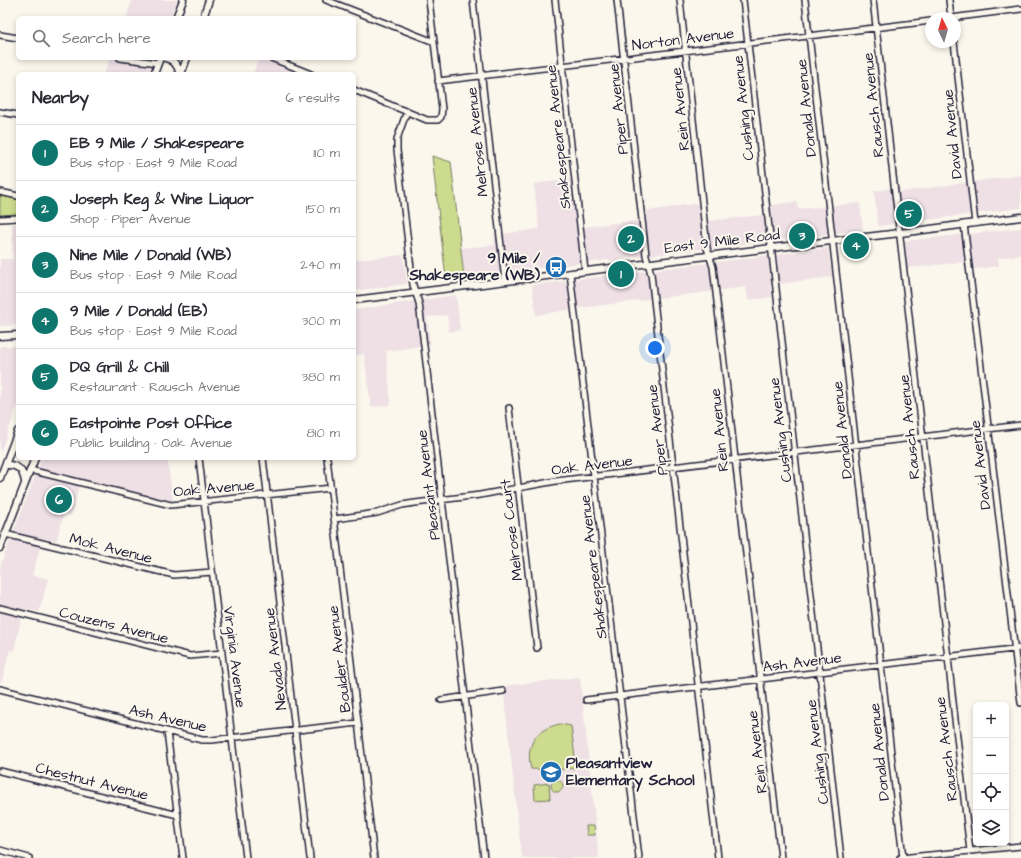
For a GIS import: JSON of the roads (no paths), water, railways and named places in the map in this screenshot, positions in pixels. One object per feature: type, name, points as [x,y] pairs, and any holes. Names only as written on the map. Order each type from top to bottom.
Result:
[{"type":"main road","points":[[178,16],[183,0]]},
{"type":"main road","points":[[204,16],[210,0]]},
{"type":"main road","points":[[155,72],[161,60]]},
{"type":"main road","points":[[168,60],[173,61],[179,72]]},
{"type":"main road","points":[[181,72],[186,60]]},
{"type":"main road","name":"East 9 Mile Road","points":[[356,300],[1021,217]]},
{"type":"main road","points":[[0,336],[16,335]]},
{"type":"main road","points":[[0,478],[16,436]]},
{"type":"main road","points":[[0,548],[34,460]]},
{"type":"main road","points":[[5,465],[13,465],[19,468],[24,474],[25,482]]},
{"type":"street","points":[[326,0],[433,41]]},
{"type":"street","points":[[356,91],[432,121],[438,120],[441,117],[442,109],[429,0]]},
{"type":"street","name":"Melrose Avenue","points":[[473,0],[504,281]]},
{"type":"street","name":"Shakespeare Avenue","points":[[555,0],[585,271]]},
{"type":"street","name":"Piper Avenue","points":[[618,0],[646,255],[649,263],[718,858]]},
{"type":"street","name":"Rein Avenue","points":[[680,0],[707,248],[713,267],[781,858]]},
{"type":"street","name":"Cushing Avenue","points":[[743,0],[770,248],[795,452],[841,858]]},
{"type":"street","name":"Donald Avenue","points":[[805,0],[903,858]]},
{"type":"street","name":"Rausch Avenue","points":[[873,0],[970,851]]},
{"type":"street","points":[[949,0],[950,12]]},
{"type":"street","points":[[961,17],[1021,9]]},
{"type":"street","name":"Norton Avenue","points":[[438,81],[925,22]]},
{"type":"street","points":[[0,35],[16,38]]},
{"type":"street","name":"David Avenue","points":[[955,48],[975,223]]},
{"type":"street","points":[[276,60],[306,72]]},
{"type":"street","name":"Pleasant Avenue","points":[[407,111],[396,144],[412,284],[419,303],[484,858]]},
{"type":"street","points":[[0,112],[16,115]]},
{"type":"street","points":[[0,192],[16,196]]},
{"type":"street","points":[[0,219],[16,218]]},
{"type":"street","name":"David Avenue","points":[[964,224],[1021,703]]},
{"type":"street","name":"Shakespeare Avenue","points":[[570,273],[639,858]]},
{"type":"street","name":"Melrose Court","points":[[509,408],[537,648]]},
{"type":"street","name":"Oak Avenue","points":[[334,519],[377,513],[402,505],[442,500],[556,481],[1021,425]]},
{"type":"street","name":"Virginia Avenue","points":[[199,460],[233,737],[246,858]]},
{"type":"street","name":"Nevada Avenue","points":[[264,460],[310,858]]},
{"type":"street","name":"Boulder Avenue","points":[[327,460],[374,858]]},
{"type":"street","name":"Oak Avenue","points":[[30,470],[171,505],[331,488]]},
{"type":"street","name":"Mok Avenue","points":[[5,534],[174,575],[212,572]]},
{"type":"street","name":"Couzens Avenue","points":[[0,608],[190,656],[222,653]]},
{"type":"street","name":"Ash Avenue","points":[[586,700],[1021,648]]},
{"type":"street","name":"Ash Avenue","points":[[0,690],[202,740],[358,723]]},
{"type":"street","points":[[441,700],[503,691]]},
{"type":"street","points":[[167,732],[183,858]]},
{"type":"street","name":"Chestnut Avenue","points":[[0,771],[178,815]]},
{"type":"street","points":[[900,858],[1021,846]]},
{"type":"street","points":[[0,850],[30,858]]},
{"type":"place","name":"DQ Grill & Chill","points":[[909,214]]},
{"type":"place","name":"Nine Mile / Donald (WB)","points":[[802,236]]},
{"type":"place","name":"Joseph Keg & Wine Liquor","points":[[631,239]]},
{"type":"place","name":"9 Mile / Donald (EB)","points":[[856,246]]},
{"type":"place","name":"9 Mile / Shakespeare (WB)","points":[[556,267]]},
{"type":"place","name":"EB 9 Mile / Shakespeare","points":[[621,274]]},
{"type":"place","name":"Eastpointe Post Office","points":[[59,500]]},
{"type":"place","name":"Pleasantview Elementary School","points":[[551,772]]}]
